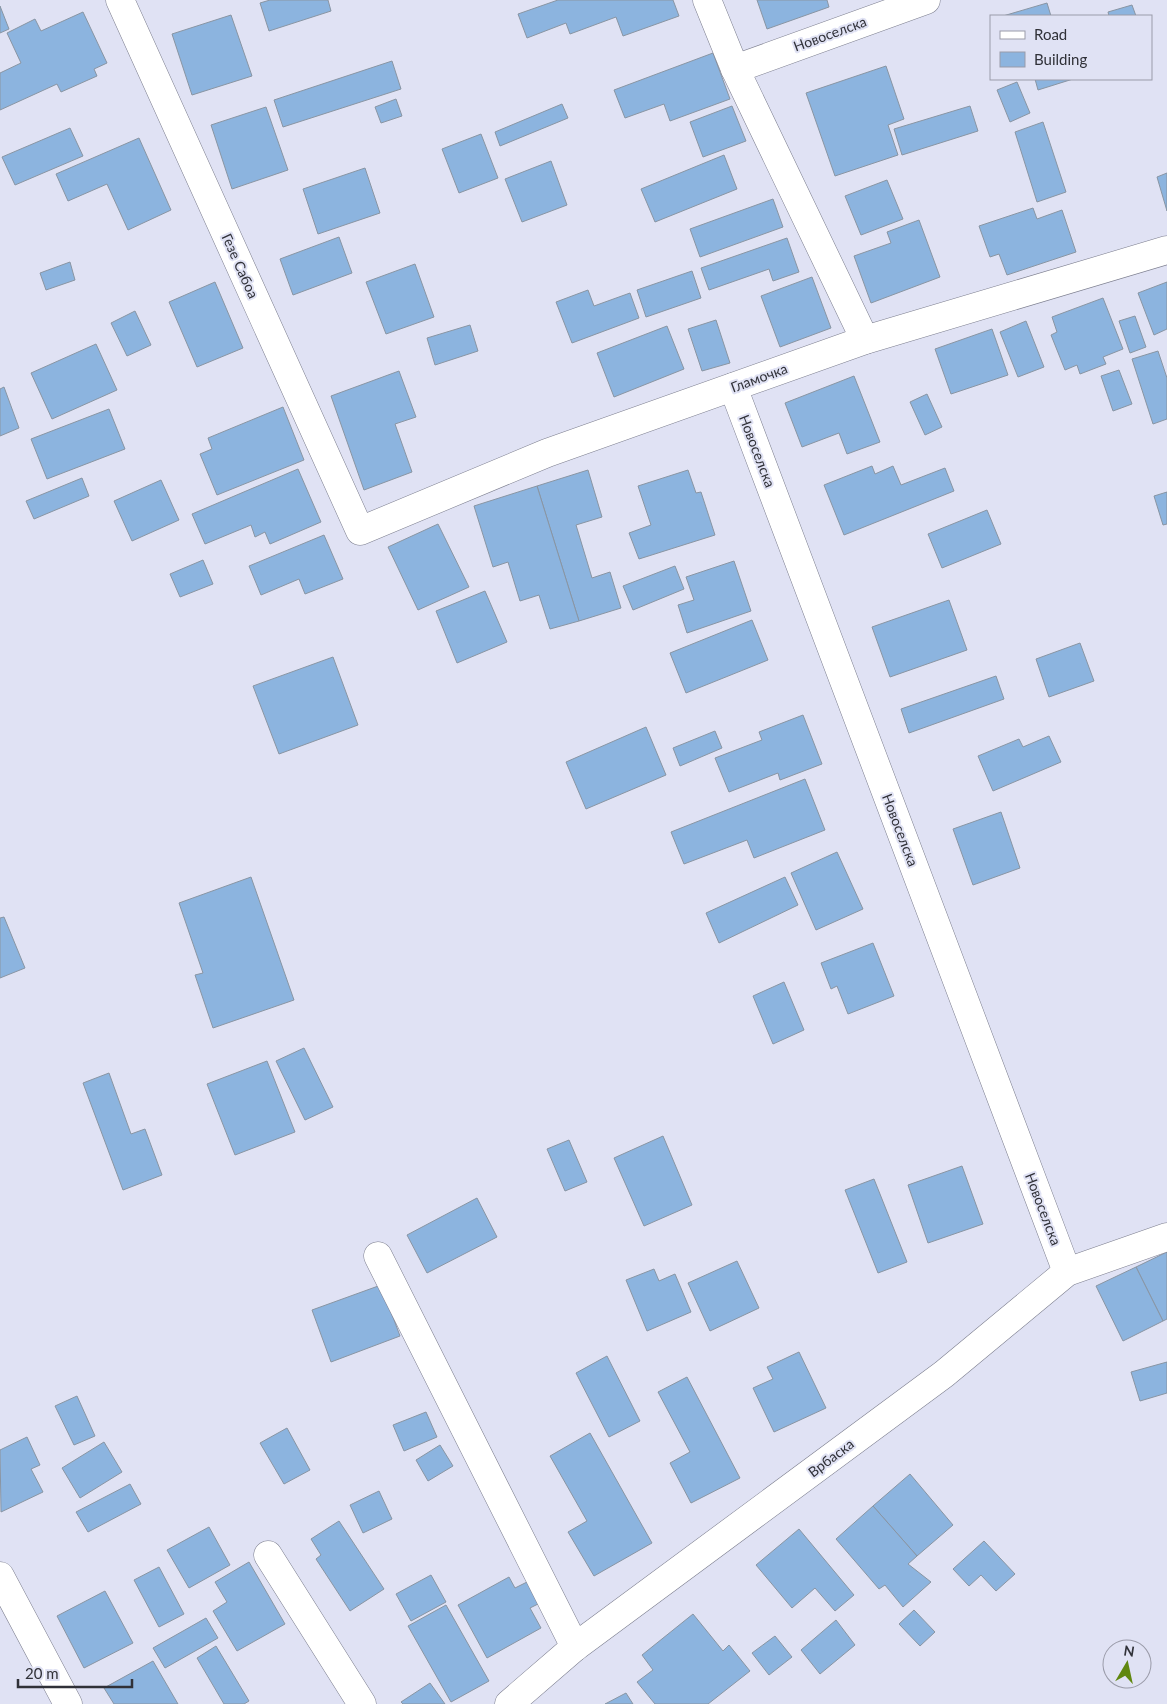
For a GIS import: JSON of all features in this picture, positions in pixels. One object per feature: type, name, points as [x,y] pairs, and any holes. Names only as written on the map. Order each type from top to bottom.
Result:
[{"type":"street","name":"Гезе Сабоа","points":[[120,0],[360,531]]},
{"type":"street","points":[[707,0],[735,69],[865,340]]},
{"type":"street","name":"Новоселска","points":[[735,69],[926,0]]},
{"type":"street","name":"Гламочка","points":[[360,531],[548,453],[865,340],[1167,250]]},
{"type":"street","name":"Новоселска","points":[[733,388],[1067,1272]]},
{"type":"street","name":"Врбаска","points":[[509,1704],[575,1646],[944,1374],[1067,1272],[1167,1237]]},
{"type":"street","points":[[378,1256],[575,1646]]},
{"type":"street","points":[[268,1555],[362,1704]]},
{"type":"street","points":[[0,1576],[68,1704]]},
{"type":"building","points":[[270,0],[328,0],[331,11],[269,31],[260,3]]},
{"type":"building","points":[[558,0],[673,0],[679,16],[623,36],[616,17],[570,34],[566,23],[527,38],[518,14]]},
{"type":"building","points":[[757,0],[827,0],[829,7],[767,29]]},
{"type":"building","points":[[1047,3],[1051,15],[1006,15]]},
{"type":"building","points":[[1132,5],[1136,15],[1109,15],[1108,12]]},
{"type":"building","points":[[0,6],[9,29],[0,33]]},
{"type":"building","points":[[83,12],[107,63],[94,69],[97,76],[61,92],[57,84],[0,110],[0,73],[21,63],[7,33],[35,19],[41,31]]},
{"type":"building","points":[[231,15],[252,76],[192,95],[172,34]]},
{"type":"building","points":[[713,53],[730,99],[670,121],[664,104],[625,118],[614,90]]},
{"type":"building","points":[[392,61],[401,89],[283,127],[274,100]]},
{"type":"building","points":[[886,66],[904,119],[888,125],[898,155],[835,176],[806,93]]},
{"type":"building","points":[[1035,80],[1070,80],[1038,90]]},
{"type":"building","points":[[1017,82],[1030,113],[1010,122],[997,90]]},
{"type":"building","points":[[396,99],[402,116],[381,123],[375,107]]},
{"type":"building","points":[[562,104],[568,118],[500,146],[495,132]]},
{"type":"building","points":[[732,106],[746,141],[703,157],[690,122]]},
{"type":"building","points":[[970,106],[978,131],[902,155],[894,129]]},
{"type":"building","points":[[266,107],[288,170],[232,189],[211,125]]},
{"type":"building","points":[[1043,122],[1066,192],[1037,202],[1015,132]]},
{"type":"building","points":[[70,128],[83,156],[15,185],[2,157]]},
{"type":"building","points":[[481,134],[498,178],[459,193],[442,149]]},
{"type":"building","points":[[139,138],[171,210],[128,230],[107,184],[68,201],[56,174]]},
{"type":"building","points":[[724,155],[737,189],[655,222],[641,189]]},
{"type":"building","points":[[551,161],[567,205],[522,222],[505,179]]},
{"type":"building","points":[[365,168],[380,213],[318,234],[303,189]]},
{"type":"building","points":[[1167,173],[1167,211],[1157,177]]},
{"type":"building","points":[[887,180],[903,219],[861,235],[845,196]]},
{"type":"building","points":[[773,199],[783,227],[700,257],[690,229]]},
{"type":"building","points":[[1033,208],[1037,219],[1062,210],[1076,252],[1007,275],[999,254],[990,257],[979,226]]},
{"type":"building","points":[[919,220],[940,277],[871,303],[854,256],[891,243],[887,232]]},
{"type":"building","points":[[339,237],[352,273],[293,295],[280,259]]},
{"type":"building","points":[[787,238],[799,272],[773,281],[769,269],[709,290],[701,268]]},
{"type":"building","points":[[70,262],[75,280],[46,290],[40,273]]},
{"type":"building","points":[[415,264],[434,317],[386,334],[366,282]]},
{"type":"building","points":[[692,271],[701,298],[646,317],[637,290]]},
{"type":"building","points":[[812,277],[831,328],[780,347],[761,296]]},
{"type":"building","points":[[215,282],[243,348],[197,367],[169,302]]},
{"type":"building","points":[[1167,282],[1167,329],[1154,335],[1138,293]]},
{"type":"building","points":[[588,290],[594,306],[630,293],[639,318],[572,343],[556,302]]},
{"type":"building","points":[[1103,298],[1123,349],[1103,357],[1106,364],[1080,374],[1077,365],[1065,370],[1051,335],[1057,332],[1052,317]]},
{"type":"building","points":[[135,311],[151,345],[127,356],[111,323]]},
{"type":"building","points":[[1135,316],[1146,347],[1130,353],[1119,321]]},
{"type":"building","points":[[716,320],[730,363],[702,371],[688,329]]},
{"type":"building","points":[[1026,321],[1044,367],[1018,377],[1000,332]]},
{"type":"building","points":[[470,325],[478,351],[435,365],[427,338]]},
{"type":"building","points":[[667,326],[684,369],[614,397],[597,353]]},
{"type":"building","points":[[992,329],[1008,375],[951,394],[935,349]]},
{"type":"building","points":[[96,344],[117,390],[52,419],[31,373]]},
{"type":"building","points":[[1158,351],[1167,378],[1167,419],[1153,424],[1132,359]]},
{"type":"building","points":[[1119,370],[1132,404],[1113,411],[1101,376]]},
{"type":"building","points":[[399,371],[416,417],[395,424],[412,472],[364,490],[331,396]]},
{"type":"building","points":[[854,376],[880,442],[847,454],[839,433],[802,447],[785,403]]},
{"type":"building","points":[[4,387],[19,428],[0,436],[0,389]]},
{"type":"building","points":[[927,394],[942,427],[925,435],[910,402]]},
{"type":"building","points":[[283,407],[304,460],[217,495],[200,454],[212,449],[208,438]]},
{"type":"building","points":[[109,409],[125,449],[47,479],[31,439]]},
{"type":"building","points":[[872,466],[875,474],[893,466],[901,485],[945,468],[954,491],[844,535],[824,485]]},
{"type":"building","points":[[298,469],[321,522],[270,544],[265,532],[255,537],[251,525],[205,544],[192,514]]},
{"type":"building","points":[[588,470],[602,517],[576,525],[592,578],[610,572],[621,608],[579,621],[537,486]]},
{"type":"building","points":[[688,470],[696,493],[701,492],[715,535],[639,559],[629,533],[651,525],[638,486]]},
{"type":"building","points":[[82,478],[89,496],[34,519],[26,501]]},
{"type":"building","points":[[161,480],[179,520],[132,541],[114,501]]},
{"type":"building","points":[[537,486],[579,621],[550,629],[539,595],[520,601],[508,562],[493,567],[474,506]]},
{"type":"building","points":[[1167,492],[1167,524],[1163,525],[1154,496]]},
{"type":"building","points":[[987,510],[1001,544],[942,568],[928,534]]},
{"type":"building","points":[[438,524],[469,587],[418,610],[388,547]]},
{"type":"building","points":[[324,535],[343,579],[305,594],[299,579],[261,595],[249,566]]},
{"type":"building","points":[[203,560],[213,584],[180,597],[170,574]]},
{"type":"building","points":[[734,561],[751,611],[687,633],[678,605],[694,600],[686,577]]},
{"type":"building","points":[[675,566],[684,589],[633,610],[623,586]]},
{"type":"building","points":[[485,591],[507,642],[457,663],[436,611]]},
{"type":"building","points":[[949,600],[967,650],[890,677],[872,627]]},
{"type":"building","points":[[752,620],[768,660],[686,693],[670,653]]},
{"type":"building","points":[[1080,643],[1094,681],[1049,697],[1036,659]]},
{"type":"building","points":[[333,657],[358,725],[279,754],[253,686]]},
{"type":"building","points":[[996,676],[1004,699],[909,733],[901,709]]},
{"type":"building","points":[[803,715],[822,764],[780,780],[778,773],[729,792],[715,758],[762,740],[759,732]]},
{"type":"building","points":[[646,727],[666,775],[586,809],[566,762]]},
{"type":"building","points":[[715,731],[722,748],[680,766],[673,748]]},
{"type":"building","points":[[1049,736],[1061,762],[993,791],[978,756],[1019,739],[1023,747]]},
{"type":"building","points":[[805,779],[825,830],[754,858],[747,840],[684,864],[671,832]]},
{"type":"building","points":[[1001,812],[1020,868],[973,885],[953,829]]},
{"type":"building","points":[[837,852],[863,909],[816,930],[791,873]]},
{"type":"building","points":[[251,877],[294,1000],[213,1028],[195,975],[203,973],[179,903]]},
{"type":"building","points":[[785,877],[798,905],[719,943],[706,913]]},
{"type":"building","points":[[4,917],[25,968],[0,978],[0,918]]},
{"type":"building","points":[[873,943],[894,996],[848,1014],[837,986],[831,989],[821,963]]},
{"type":"building","points":[[784,982],[804,1030],[773,1044],[753,996]]},
{"type":"building","points":[[304,1048],[333,1107],[305,1120],[276,1061]]},
{"type":"building","points":[[267,1061],[295,1132],[235,1155],[207,1084]]},
{"type":"building","points":[[109,1073],[131,1134],[145,1129],[162,1175],[123,1190],[83,1083]]},
{"type":"building","points":[[663,1136],[692,1205],[644,1226],[614,1158]]},
{"type":"building","points":[[569,1140],[587,1182],[565,1191],[547,1149]]},
{"type":"building","points":[[962,1166],[983,1224],[928,1243],[908,1185]]},
{"type":"building","points":[[874,1179],[907,1262],[878,1273],[845,1190]]},
{"type":"building","points":[[477,1198],[497,1237],[427,1273],[407,1235]]},
{"type":"building","points":[[1167,1252],[1167,1319],[1163,1321],[1136,1267]]},
{"type":"building","points":[[737,1261],[759,1308],[710,1331],[688,1283]]},
{"type":"building","points":[[1136,1267],[1163,1321],[1123,1341],[1096,1286]]},
{"type":"building","points":[[654,1269],[659,1281],[675,1274],[691,1312],[647,1331],[626,1280]]},
{"type":"building","points":[[381,1285],[400,1336],[331,1362],[312,1310]]},
{"type":"building","points":[[799,1352],[826,1408],[774,1432],[753,1388],[773,1379],[767,1367]]},
{"type":"building","points":[[607,1356],[640,1421],[609,1437],[576,1373]]},
{"type":"building","points":[[1167,1362],[1167,1393],[1140,1401],[1131,1372]]},
{"type":"building","points":[[687,1377],[740,1478],[691,1503],[670,1463],[690,1452],[658,1392]]},
{"type":"building","points":[[77,1396],[95,1436],[74,1445],[55,1406]]},
{"type":"building","points":[[426,1412],[437,1437],[404,1451],[393,1425]]},
{"type":"building","points":[[287,1428],[310,1470],[284,1484],[260,1443]]},
{"type":"building","points":[[590,1433],[652,1543],[594,1576],[568,1532],[587,1521],[550,1456]]},
{"type":"building","points":[[27,1437],[40,1465],[31,1469],[43,1492],[1,1512],[0,1450]]},
{"type":"building","points":[[104,1442],[122,1472],[80,1498],[62,1468]]},
{"type":"building","points":[[440,1445],[453,1466],[428,1481],[416,1460]]},
{"type":"building","points":[[910,1474],[953,1525],[917,1556],[873,1506]]},
{"type":"building","points":[[130,1484],[141,1504],[88,1532],[76,1512]]},
{"type":"building","points":[[379,1491],[392,1519],[363,1533],[350,1505]]},
{"type":"building","points":[[873,1506],[917,1556],[908,1564],[931,1582],[903,1607],[885,1585],[879,1589],[836,1539]]},
{"type":"building","points":[[339,1521],[384,1589],[350,1611],[316,1559],[321,1555],[311,1539]]},
{"type":"building","points":[[209,1527],[230,1565],[189,1588],[167,1550]]},
{"type":"building","points":[[799,1529],[854,1595],[835,1611],[815,1588],[792,1608],[756,1565]]},
{"type":"building","points":[[984,1541],[1015,1574],[996,1591],[981,1575],[969,1586],[953,1569]]},
{"type":"building","points":[[249,1562],[285,1624],[237,1651],[213,1611],[227,1602],[215,1582]]},
{"type":"building","points":[[159,1567],[184,1614],[159,1627],[134,1580]]},
{"type":"building","points":[[431,1575],[446,1602],[411,1621],[396,1594]]},
{"type":"building","points":[[509,1577],[515,1588],[529,1581],[540,1603],[530,1608],[541,1628],[487,1658],[458,1605]]},
{"type":"building","points":[[105,1591],[133,1643],[84,1668],[57,1616]]},
{"type":"building","points":[[446,1605],[489,1681],[451,1702],[408,1626]]},
{"type":"building","points":[[914,1610],[935,1632],[920,1646],[899,1624]]},
{"type":"building","points":[[693,1614],[723,1651],[729,1645],[750,1671],[708,1704],[655,1704],[637,1682],[653,1670],[642,1655]]},
{"type":"building","points":[[206,1618],[218,1638],[165,1668],[153,1648]]},
{"type":"building","points":[[836,1620],[855,1645],[820,1674],[801,1650]]},
{"type":"building","points":[[775,1636],[792,1657],[769,1675],[752,1653]]},
{"type":"building","points":[[216,1646],[249,1701],[244,1704],[224,1704],[197,1658]]},
{"type":"building","points":[[153,1661],[178,1704],[114,1704],[104,1688]]},
{"type":"building","points":[[430,1683],[445,1704],[403,1704],[401,1702]]},
{"type":"building","points":[[626,1693],[633,1704],[605,1704]]}]
